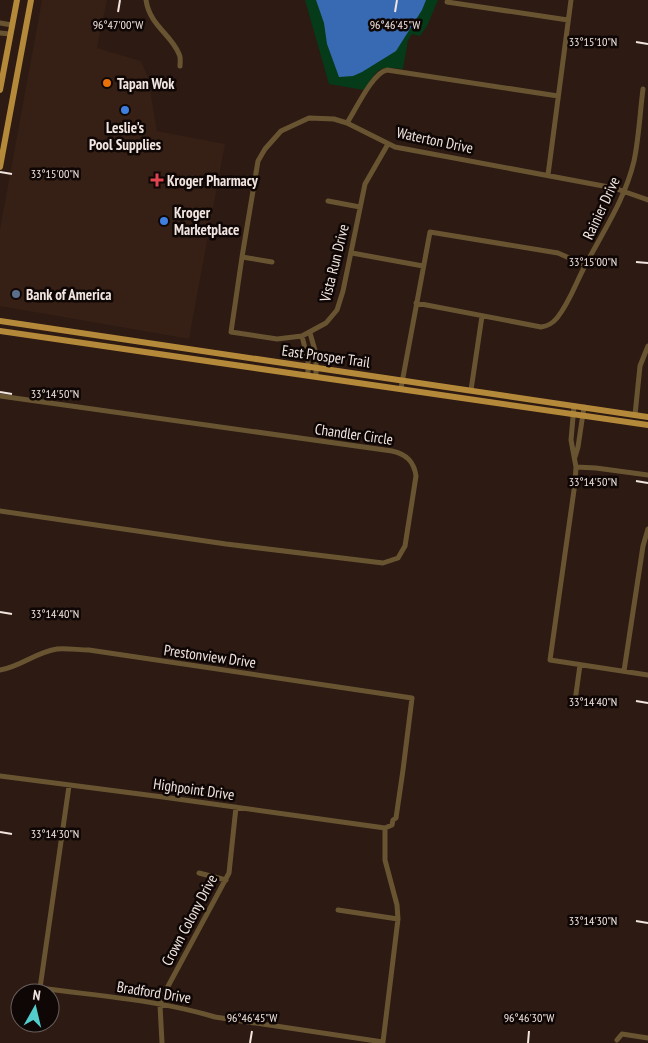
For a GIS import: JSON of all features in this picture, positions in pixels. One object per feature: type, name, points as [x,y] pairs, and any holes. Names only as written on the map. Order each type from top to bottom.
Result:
[{"type":"main road","points":[[0,90],[16,0]]},
{"type":"main road","points":[[0,167],[4,127],[31,0]]},
{"type":"main road","name":"East Prosper Trail","points":[[0,322],[648,417]]},
{"type":"main road","name":"East Prosper Trail","points":[[0,331],[648,425]]},
{"type":"main road","points":[[100,346],[101,336]]},
{"type":"street","points":[[146,0],[159,28],[180,55],[180,66]]},
{"type":"street","points":[[548,175],[571,0]]},
{"type":"street","points":[[447,2],[568,20]]},
{"type":"street","points":[[0,23],[12,25]]},
{"type":"street","points":[[0,33],[10,34]]},
{"type":"street","points":[[348,123],[379,74],[387,70],[558,96]]},
{"type":"street","name":"Rainier Drive","points":[[482,316],[541,327],[550,325],[565,307],[585,265],[612,221],[624,191],[634,160],[643,89]]},
{"type":"street","name":"Waterton Drive","points":[[231,332],[258,161],[265,149],[281,131],[309,118],[334,119],[348,123],[396,147],[548,175],[624,191],[648,200]]},
{"type":"street","name":"Vista Run Drive","points":[[231,332],[277,339],[302,336],[326,323],[337,310],[352,252],[365,184],[388,144]]},
{"type":"street","points":[[328,201],[360,207]]},
{"type":"street","points":[[401,388],[430,232],[558,253],[585,265]]},
{"type":"street","points":[[352,252],[423,266]]},
{"type":"street","points":[[242,257],[272,262]]},
{"type":"street","points":[[416,303],[482,316],[471,390]]},
{"type":"street","points":[[310,333],[314,344],[316,376]]},
{"type":"street","points":[[302,336],[306,346],[308,375]]},
{"type":"street","points":[[635,415],[640,366],[648,346]]},
{"type":"street","name":"Chandler Circle","points":[[0,396],[392,451],[401,453],[410,460],[416,476],[405,546],[398,558],[383,563],[226,544],[0,511]]},
{"type":"street","points":[[574,406],[571,440],[576,467],[573,501],[550,660],[648,675]]},
{"type":"street","points":[[574,458],[578,447],[584,408]]},
{"type":"street","points":[[576,467],[648,475]]},
{"type":"street","points":[[624,671],[643,546],[648,529]]},
{"type":"street","name":"Prestonview Drive","points":[[0,670],[56,649],[89,650],[412,698],[396,818],[393,820],[392,825],[385,828]]},
{"type":"street","points":[[575,701],[580,665]]},
{"type":"street","name":"Highpoint Drive","points":[[0,776],[385,828]]},
{"type":"street","name":"Bradford Drive","points":[[69,786],[40,988],[160,1005],[196,1011],[215,1017],[383,1042]]},
{"type":"street","name":"Crown Colony Drive","points":[[162,1043],[160,1005],[166,990],[226,880],[230,866],[236,808]]},
{"type":"street","points":[[383,1042],[398,919],[397,905],[385,860],[385,828]]},
{"type":"street","points":[[199,873],[226,880]]},
{"type":"street","points":[[338,910],[398,919]]},
{"type":"street","points":[[617,1040],[622,1034],[648,1038]]},
{"type":"shaded area","points":[[42,0],[107,0],[97,48],[141,61],[148,77],[157,131],[225,144],[189,339],[0,306],[0,229]]},
{"type":"green space","points":[[305,0],[438,0],[427,26],[420,36],[412,34],[408,40],[403,69],[388,68],[379,70],[364,90],[329,84]]},
{"type":"water","points":[[316,0],[426,0],[422,10],[396,51],[362,72],[353,76],[339,77],[327,44],[324,23]]},
{"type":"place","name":"Tapan Wok","points":[[107,83]]},
{"type":"place","name":"Leslie's Pool Supplies","points":[[125,110]]},
{"type":"place","name":"Kroger Pharmacy","points":[[157,180]]},
{"type":"place","name":"Kroger Marketplace","points":[[164,221]]},
{"type":"place","name":"Bank of America","points":[[16,294]]}]
